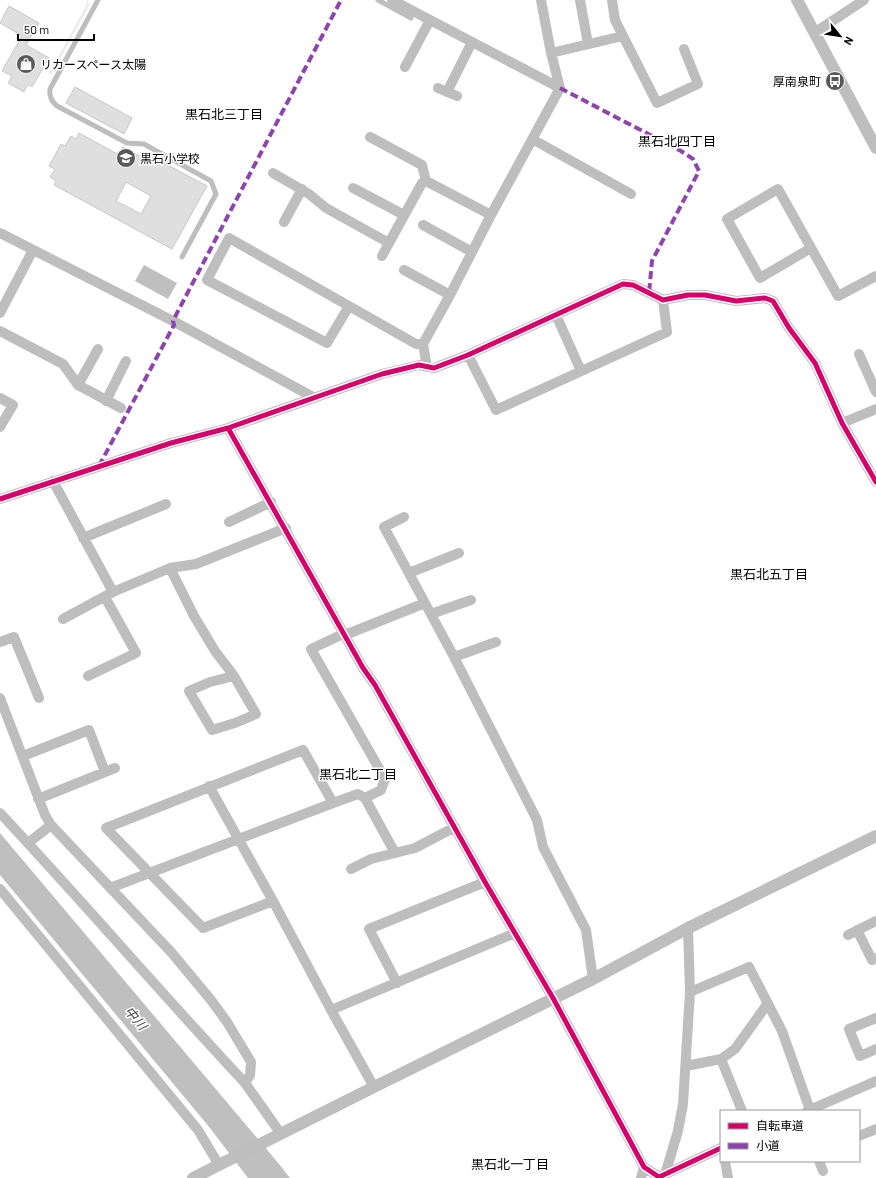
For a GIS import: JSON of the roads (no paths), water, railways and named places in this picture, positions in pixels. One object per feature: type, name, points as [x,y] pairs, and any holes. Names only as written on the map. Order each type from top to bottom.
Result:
[{"type":"street","points":[[392,0],[560,88]]},
{"type":"street","points":[[427,367],[423,344],[560,88],[551,53],[541,0]]},
{"type":"street","points":[[580,0],[588,44]]},
{"type":"street","points":[[612,0],[615,20],[657,103],[698,84],[684,49]]},
{"type":"street","points":[[797,0],[876,148]]},
{"type":"street","points":[[814,33],[864,0]]},
{"type":"street","points":[[405,67],[430,20]]},
{"type":"street","points":[[551,53],[623,36]]},
{"type":"street","points":[[457,96],[443,90],[472,42]]},
{"type":"street","points":[[370,136],[422,165],[426,182],[491,215]]},
{"type":"street","points":[[532,139],[631,194]]},
{"type":"street","points":[[273,173],[310,194],[326,208],[389,243]]},
{"type":"street","points":[[382,256],[422,183],[426,182]]},
{"type":"street","points":[[352,188],[404,215]]},
{"type":"street","points":[[284,222],[302,189]]},
{"type":"street","points":[[811,248],[760,278],[727,219],[778,189],[838,296],[876,276]]},
{"type":"street","points":[[423,225],[472,252]]},
{"type":"street","points":[[0,233],[173,321],[313,398]]},
{"type":"street","points":[[349,306],[327,343],[207,280],[229,238],[349,306],[416,344],[423,344]]},
{"type":"street","points":[[0,313],[33,250]]},
{"type":"street","points":[[404,270],[450,295]]},
{"type":"street","points":[[0,499],[171,442],[228,428],[382,374],[419,365],[434,368],[468,355],[623,284],[633,285],[663,300],[688,295],[705,295],[736,301],[765,298],[773,301],[789,328],[815,363],[842,423],[876,482]]},
{"type":"street","points":[[468,355],[496,410],[667,332],[663,300]]},
{"type":"street","points":[[556,315],[581,371]]},
{"type":"street","points":[[0,331],[63,364],[78,385],[121,408]]},
{"type":"street","points":[[78,385],[98,349]]},
{"type":"street","points":[[859,354],[876,392]]},
{"type":"street","points":[[106,401],[126,361]]},
{"type":"street","points":[[0,398],[13,405],[0,427]]},
{"type":"street","points":[[842,423],[876,409]]},
{"type":"street","points":[[228,428],[286,528],[343,634],[375,685],[485,882],[553,998],[644,1167],[659,1177],[664,1176],[720,1148]]},
{"type":"street","points":[[53,481],[84,538],[136,653],[88,676]]},
{"type":"street","points":[[229,522],[270,502]]},
{"type":"street","points":[[84,538],[166,504]]},
{"type":"street","points":[[404,516],[384,527],[454,657],[537,820],[543,847],[586,930],[592,979]]},
{"type":"street","points":[[63,619],[109,595],[170,568],[196,564],[286,528]]},
{"type":"street","points":[[409,573],[459,553]]},
{"type":"street","points":[[170,568],[194,616],[215,651],[234,676],[256,714],[235,723],[212,730],[189,691],[210,682],[234,676]]},
{"type":"street","points":[[431,614],[471,600]]},
{"type":"street","points":[[365,798],[382,790],[385,779],[311,649],[343,634],[350,633],[425,603]]},
{"type":"street","points":[[0,642],[14,637],[39,698]]},
{"type":"street","points":[[454,657],[496,642]]},
{"type":"street","points":[[0,698],[45,816],[51,825],[192,976],[227,1022],[251,1062],[250,1075],[245,1083]]},
{"type":"street","points":[[23,756],[89,730],[110,770],[38,799]]},
{"type":"street","points":[[273,901],[203,928],[106,828],[303,750],[333,803]]},
{"type":"street","points":[[210,786],[331,1010],[374,1086]]},
{"type":"street","points":[[110,888],[358,794],[365,798],[395,853]]},
{"type":"street","points":[[0,813],[87,908],[177,1010],[245,1083],[276,1137]]},
{"type":"street","points":[[28,843],[51,825]]},
{"type":"street","points":[[351,869],[371,859],[415,848],[455,827]]},
{"type":"street","points":[[193,1178],[374,1086],[592,979],[688,928],[874,841]]},
{"type":"street","points":[[397,983],[369,929],[485,882]]},
{"type":"street","points":[[0,889],[198,1130],[223,1163]]},
{"type":"street","points":[[876,922],[853,932],[872,960],[876,958]]},
{"type":"street","points":[[664,1176],[678,1131],[686,1066],[690,992],[688,928]]},
{"type":"street","points":[[331,1010],[515,933]]},
{"type":"street","points":[[690,992],[749,967],[782,1031],[808,1110],[876,1081]]},
{"type":"street","points":[[686,1066],[721,1059],[735,1049],[768,1003]]},
{"type":"street","points":[[876,1018],[849,1029],[860,1056],[876,1049]]},
{"type":"street","points":[[721,1059],[742,1110]]},
{"type":"street","points":[[860,1136],[876,1129]]},
{"type":"street","points":[[725,1162],[728,1178]]},
{"type":"street","points":[[641,1178],[644,1167]]},
{"type":"lane","points":[[98,0],[50,89],[50,96],[52,101],[57,106],[127,143],[144,144],[211,181],[216,194],[182,257]]},
{"type":"lane","points":[[378,0],[411,18]]},
{"type":"water","points":[[144,265],[177,283],[168,299],[135,281]]},
{"type":"water","name":"中川","points":[[0,833],[290,1178],[248,1178],[210,1128],[0,875]]},
{"type":"place","name":"リカースペース太陽","points":[[26,64]]},
{"type":"place","name":"厚南泉町","points":[[835,81]]},
{"type":"place","name":"黒石小学校","points":[[126,158]]},
{"type":"district","name":"黒石北三丁目","points":[[224,114]]},
{"type":"district","name":"黒石北四丁目","points":[[677,141]]},
{"type":"district","name":"黒石北五丁目","points":[[769,574]]},
{"type":"district","name":"黒石北二丁目","points":[[358,774]]},
{"type":"district","name":"黒石北一丁目","points":[[510,1164]]}]
